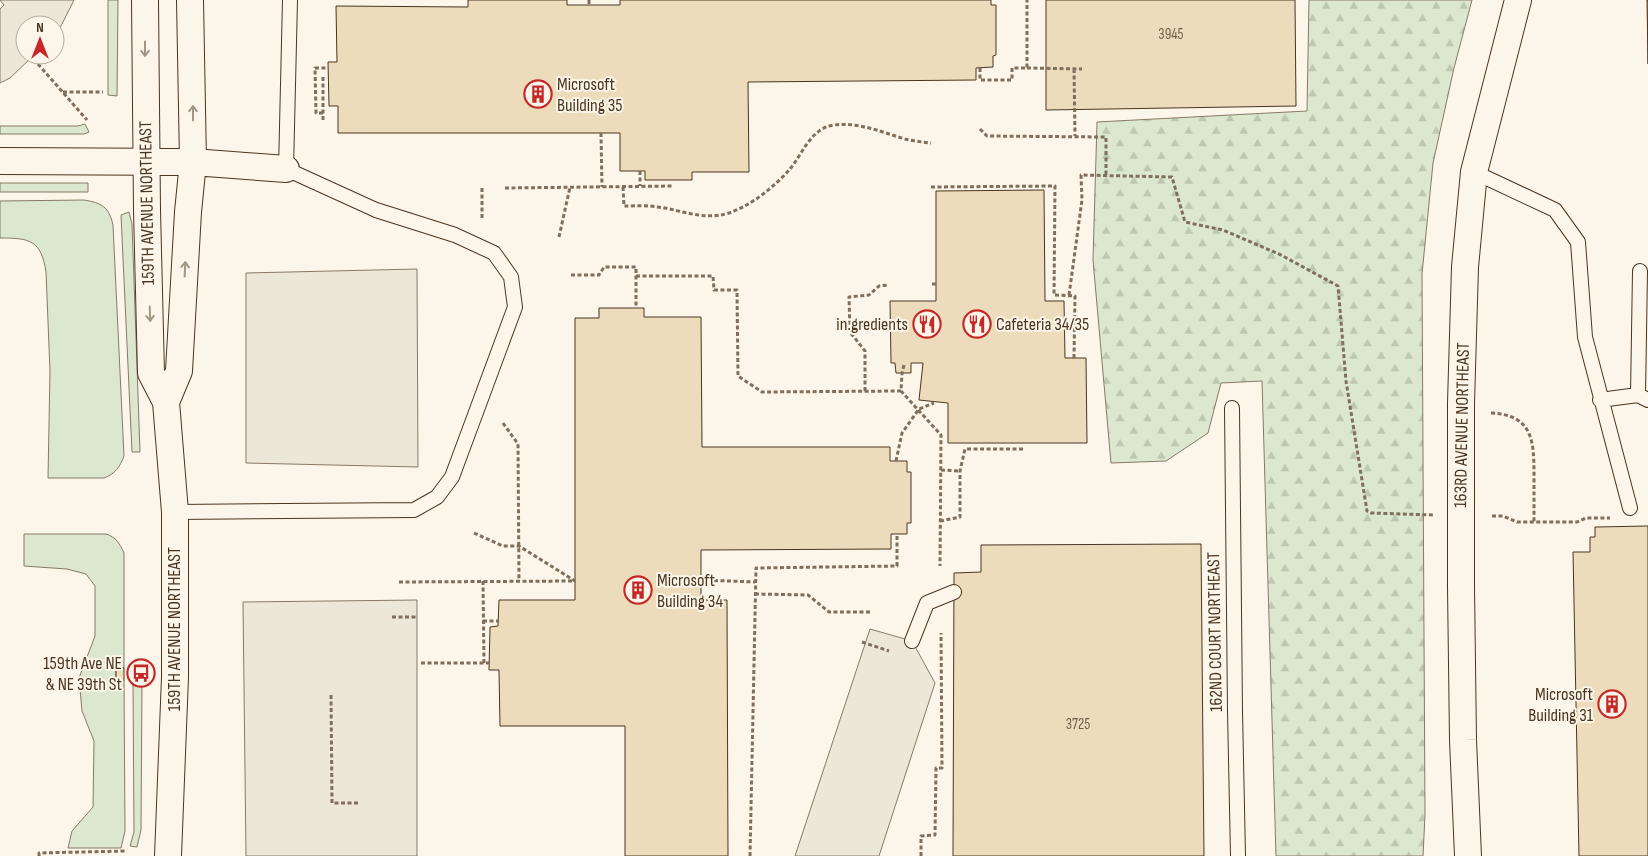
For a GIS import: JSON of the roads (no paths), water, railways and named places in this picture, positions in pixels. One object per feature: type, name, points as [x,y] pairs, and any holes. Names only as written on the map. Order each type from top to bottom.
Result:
[{"type":"street","name":"159TH AVENUE NORTHEAST","points":[[145,0],[146,161],[151,373],[166,402],[175,512],[175,677],[168,856]]},
{"type":"street","name":"159TH AVENUE NORTHEAST","points":[[166,402],[179,371],[188,212],[193,162],[190,0]]},
{"type":"street","name":"163RD AVENUE NORTHEAST","points":[[1468,856],[1463,740],[1461,403],[1465,267],[1474,172],[1518,0]]},
{"type":"street","points":[[0,161],[193,162],[286,168]]},
{"type":"lane","points":[[175,512],[414,510],[437,497],[452,477],[514,307],[512,277],[494,253],[455,235],[376,210],[286,168],[290,0]]},
{"type":"lane","points":[[1474,172],[1555,210],[1578,242],[1585,337],[1600,400],[1630,508]]},
{"type":"lane","points":[[1600,400],[1643,397],[1640,271]]},
{"type":"lane","name":"162ND COURT NORTHEAST","points":[[1232,408],[1234,692],[1238,856]]},
{"type":"lane","points":[[912,641],[927,603],[954,592]]},
{"type":"place","name":"Microsoft Building 35","points":[[538,94]]},
{"type":"place","name":"in.gredients","points":[[927,324]]},
{"type":"place","name":"Cafeteria 34/35","points":[[977,324]]},
{"type":"place","name":"Microsoft Building 34","points":[[638,590]]},
{"type":"place","name":"159th Ave NE & NE 39th St","points":[[141,673]]},
{"type":"place","name":"Microsoft Building 31","points":[[1612,704]]}]
